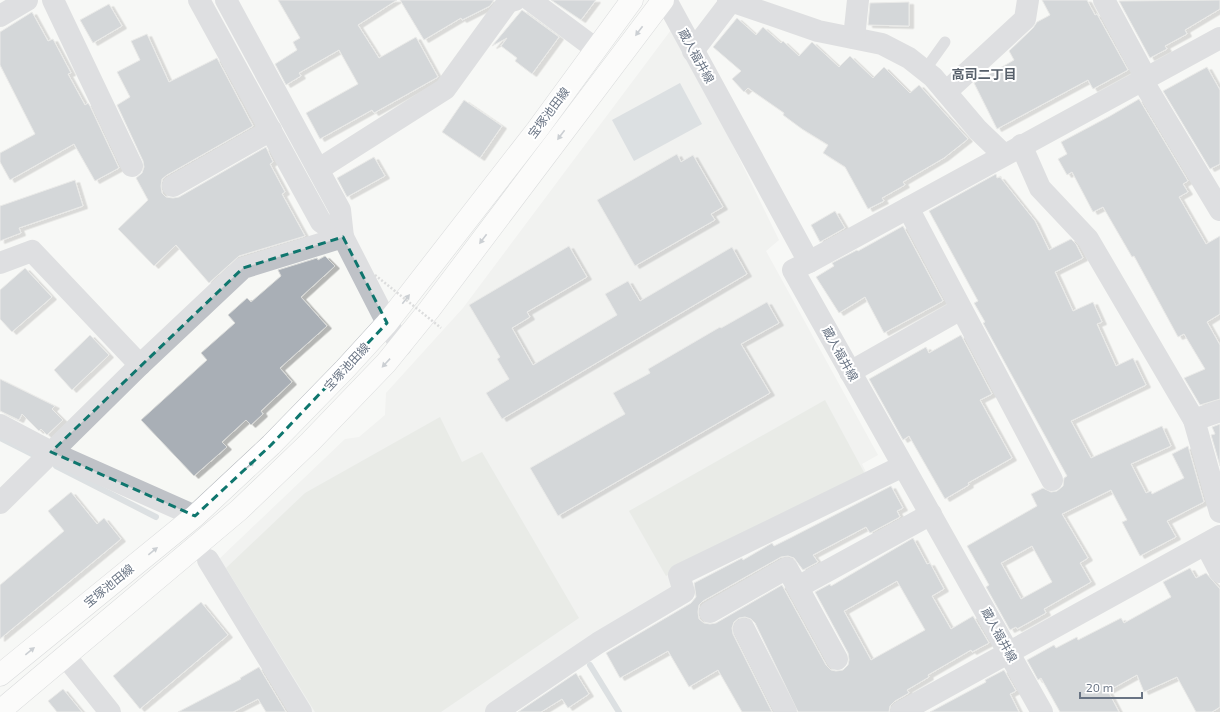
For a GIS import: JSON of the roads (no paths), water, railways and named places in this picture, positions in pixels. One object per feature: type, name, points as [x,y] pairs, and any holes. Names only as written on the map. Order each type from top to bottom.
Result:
[{"type":"street","points":[[0,16],[27,0]]},
{"type":"street","points":[[53,0],[132,166]]},
{"type":"street","points":[[199,0],[321,222],[343,237]]},
{"type":"street","points":[[226,0],[340,210],[343,237],[387,323],[401,346]]},
{"type":"street","points":[[318,169],[445,89],[508,2],[515,0]]},
{"type":"street","points":[[530,0],[596,49]]},
{"type":"street","name":"宝塚池田線","points":[[0,675],[194,516],[271,445],[345,370],[387,323],[532,136],[632,0]]},
{"type":"street","points":[[0,711],[239,510],[310,442],[401,346],[664,0]]},
{"type":"street","name":"蔵人福井線","points":[[664,0],[808,262],[793,270],[1042,712]]},
{"type":"street","points":[[693,51],[729,0],[818,31],[882,44],[909,58],[925,70],[933,77],[978,130],[1013,150],[1040,188],[1088,239],[1194,420],[1220,512]]},
{"type":"street","points":[[854,38],[858,0]]},
{"type":"street","points":[[946,92],[1025,19],[1028,0]]},
{"type":"street","points":[[1104,0],[1144,79],[1220,210]]},
{"type":"street","points":[[808,262],[1220,38]]},
{"type":"street","points":[[173,186],[271,130]]},
{"type":"street","points":[[908,208],[1052,480]]},
{"type":"street","points":[[0,503],[140,365],[243,268],[343,237]]},
{"type":"street","points":[[0,263],[32,251],[140,365]]},
{"type":"street","points":[[850,372],[961,309]]},
{"type":"street","points":[[1194,420],[1220,411]]},
{"type":"street","points":[[0,425],[51,452],[194,516]]},
{"type":"street","points":[[496,712],[598,643],[684,592],[679,575],[903,466]]},
{"type":"street","points":[[798,587],[931,514]]},
{"type":"street","points":[[901,712],[1213,540],[1220,572]]},
{"type":"street","points":[[208,560],[301,712]]},
{"type":"street","points":[[710,612],[787,568],[837,659]]},
{"type":"street","points":[[744,629],[786,712]]},
{"type":"street","points":[[66,657],[110,712]]},
{"type":"lane","points":[[925,70],[945,42]]},
{"type":"waterway","points":[[0,438],[34,455]]},
{"type":"waterway","points":[[56,466],[156,517]]},
{"type":"waterway","points":[[590,665],[619,712]]},
{"type":"district","name":"高司二丁目","points":[[984,74]]}]
